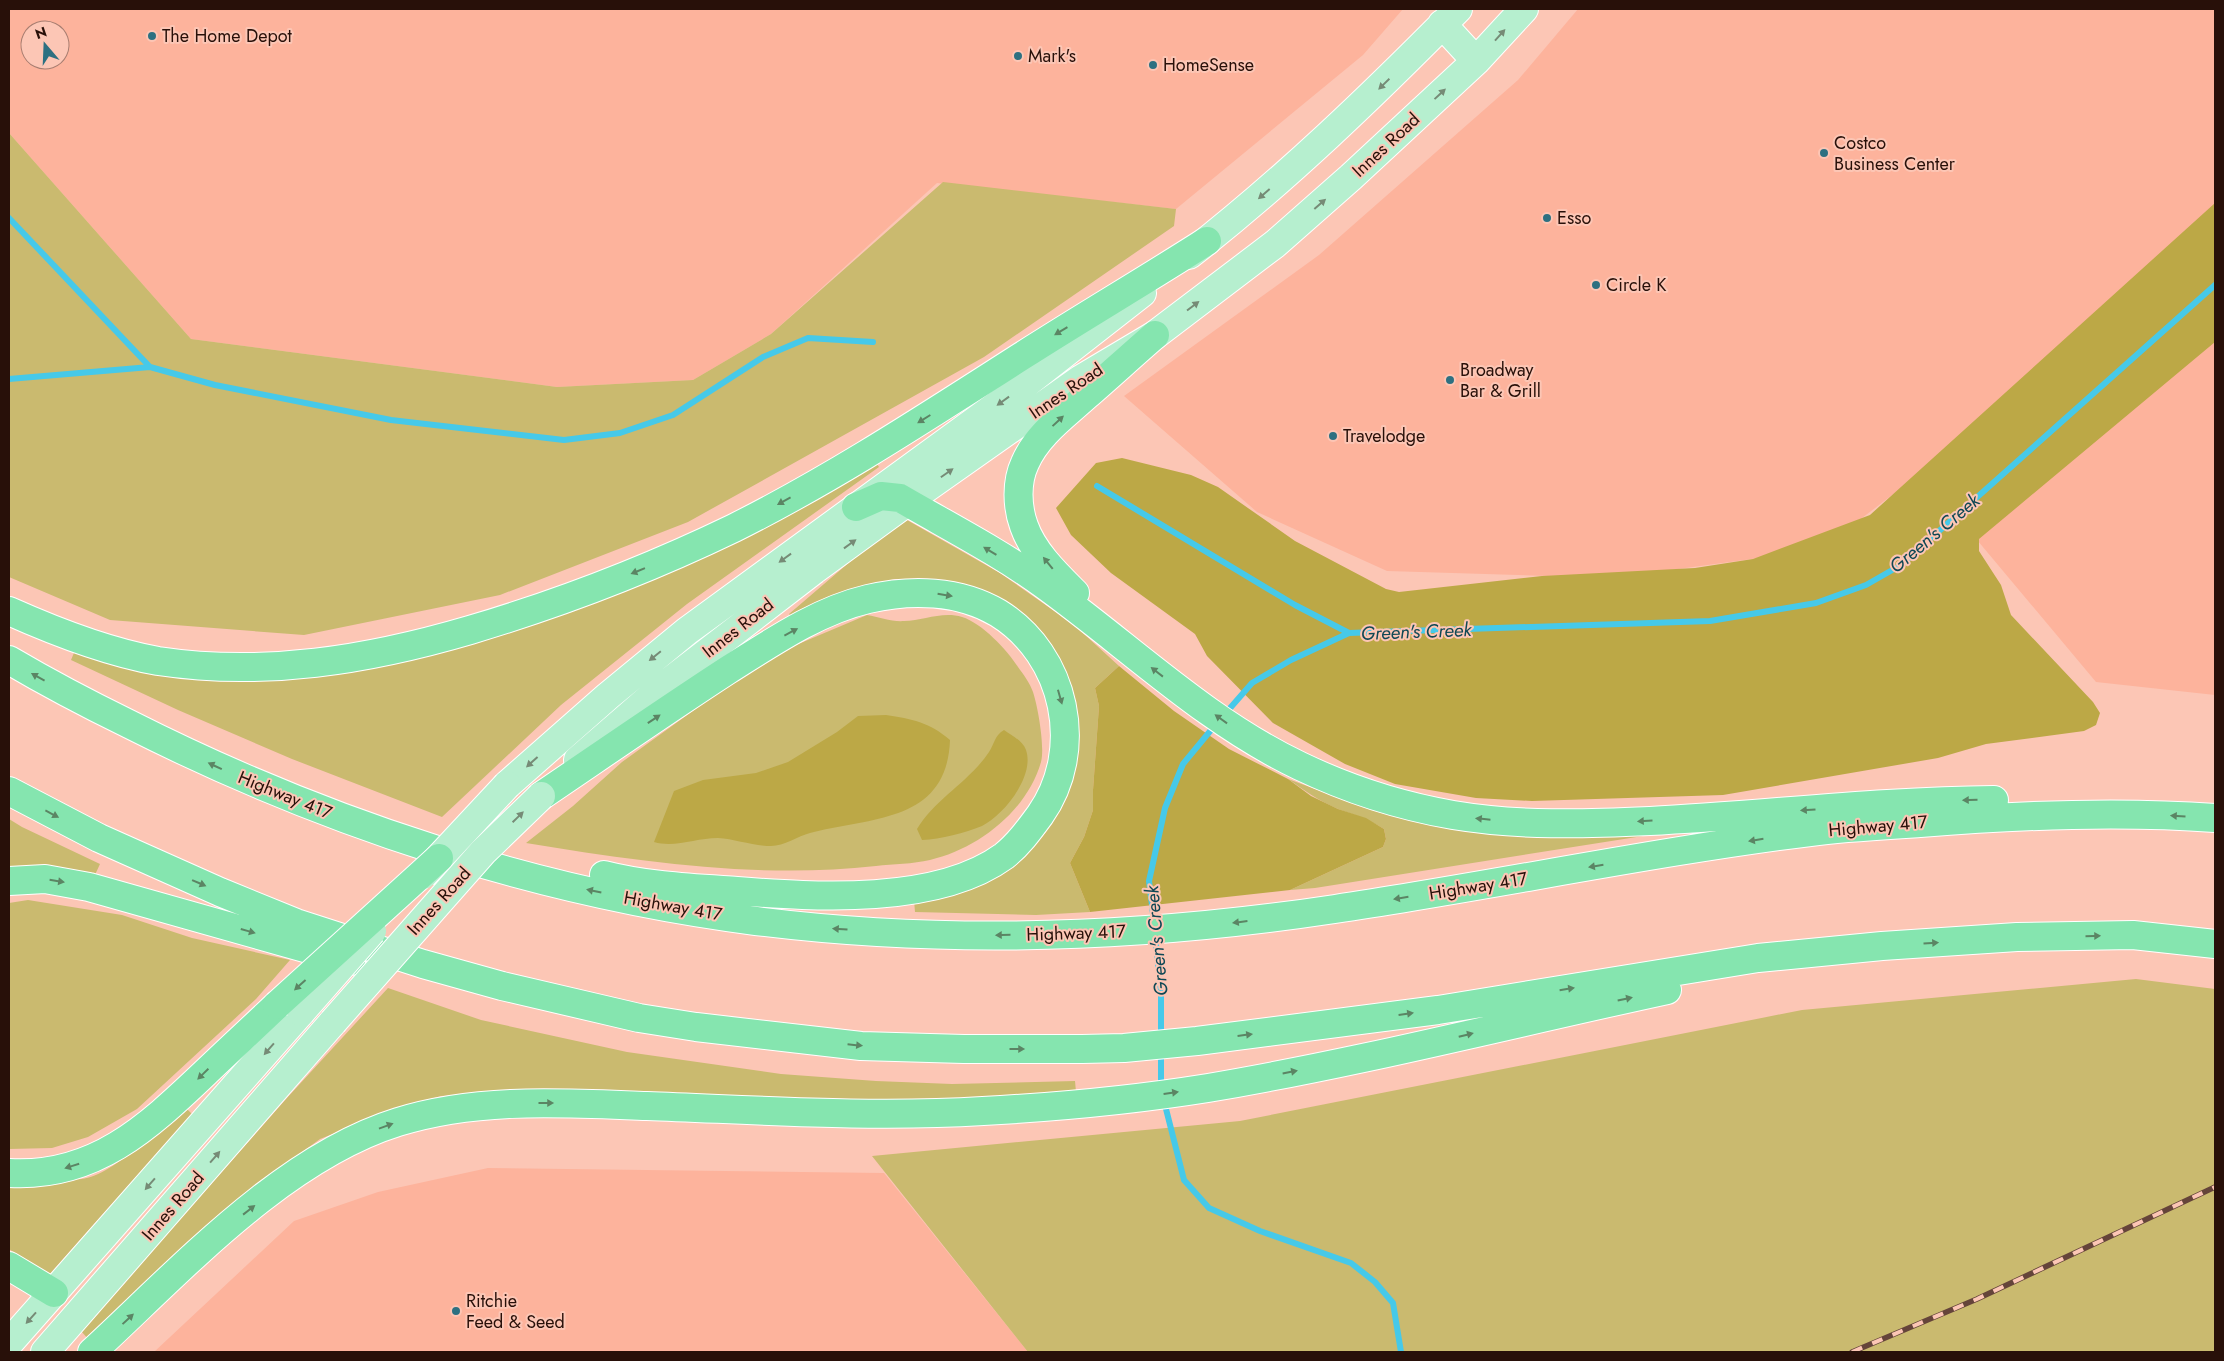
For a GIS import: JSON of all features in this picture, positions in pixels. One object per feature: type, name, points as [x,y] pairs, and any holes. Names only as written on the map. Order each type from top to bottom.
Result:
[{"type":"highway","points":[[9,611],[83,641],[130,655],[178,663],[230,667],[291,666],[352,659],[408,647],[485,626],[561,601],[635,572],[693,547],[777,505],[825,479],[927,417],[1207,241]]},
{"type":"highway","points":[[1129,650],[1061,578],[1031,540],[1022,517],[1019,489],[1024,464],[1039,440],[1054,424],[1155,335]]},
{"type":"highway","points":[[856,507],[881,496],[900,498],[908,502],[1041,582],[1186,694],[1256,743],[1298,765],[1368,793],[1451,815],[1511,822],[1582,823],[1649,821],[1965,800],[1999,800],[2140,814]]},
{"type":"highway","points":[[259,786],[434,833],[611,877],[675,886],[774,894],[842,895],[895,892],[917,889],[960,878],[992,864],[1017,844],[1047,806],[1060,775],[1065,743],[1064,711],[1055,682],[1034,645],[1022,631],[997,613],[955,596],[939,593],[886,595],[834,610],[776,640],[700,688],[541,796]]},
{"type":"highway","name":"Highway 417","points":[[9,660],[76,698],[259,786],[429,848],[581,888],[719,915],[837,929],[917,934],[1121,932],[1199,927],[1337,909],[1822,831],[1990,817],[2140,814],[2215,818]]},
{"type":"highway","points":[[9,791],[99,838],[220,892],[296,923],[423,964],[502,986],[639,1018],[861,1046],[912,1048],[1124,1048],[1197,1041],[1438,1010],[1758,958],[1882,946],[2017,937],[2133,935],[2215,944]]},
{"type":"highway","points":[[9,1172],[39,1172],[69,1167],[88,1161],[120,1145],[150,1124],[289,1009],[439,858]]},
{"type":"highway","points":[[9,881],[45,879],[89,887],[423,982],[562,1017],[642,1030],[723,1037],[806,1040]]},
{"type":"highway","points":[[92,1352],[208,1244],[296,1173],[344,1144],[378,1129],[415,1117],[453,1109],[521,1104],[612,1104],[835,1113],[936,1113],[1135,1098],[1208,1088],[1404,1051],[1498,1027],[1882,946]]},
{"type":"highway","points":[[9,1266],[54,1293]]},
{"type":"main road","name":"Innes Road","points":[[46,1352],[483,852],[601,739],[661,688],[758,612],[1081,379],[1155,335],[1282,237],[1351,177],[1476,61],[1524,9]]},
{"type":"main road","name":"Innes Road","points":[[439,858],[507,785],[657,654],[719,606],[1023,386],[1247,209],[1359,108],[1450,17]]},
{"type":"main road","points":[[1450,17],[1476,61]]},
{"type":"main road","name":"Innes Road","points":[[9,1343],[54,1293],[289,1009]]},
{"type":"main road","points":[[54,1293],[68,1295],[81,1293],[93,1289],[111,1277]]},
{"type":"shaded area","points":[[9,9],[1403,9],[1363,55],[1176,209],[937,183],[771,334],[693,380],[557,387],[191,339],[9,133]]},
{"type":"shaded area","points":[[1578,9],[2215,9],[2215,695],[2096,682],[1921,473],[1820,550],[1611,578],[1387,571],[1257,512],[1124,396],[1319,255],[1518,80]]},
{"type":"shaded area","points":[[9,133],[191,339],[557,387],[693,380],[771,334],[943,182],[1176,209],[1174,226],[984,357],[688,522],[500,595],[304,635],[110,620],[9,577]]},
{"type":"shaded area","points":[[2215,203],[2215,342],[1979,539],[1979,551],[2001,585],[2011,615],[2093,702],[2100,713],[2096,725],[2084,731],[1986,744],[1938,758],[1723,795],[1532,801],[1476,798],[1395,784],[1345,764],[1273,723],[1207,656],[1195,634],[1111,573],[1071,535],[1056,508],[1096,463],[1122,458],[1191,475],[1218,487],[1295,541],[1386,589],[1399,592],[1542,576],[1695,568],[1753,559],[1870,515]]},
{"type":"shaded area","points":[[874,459],[879,467],[687,604],[561,705],[442,817],[292,759],[178,710],[71,660],[76,648],[128,664],[440,649]]},
{"type":"shaded area","points":[[907,520],[1000,573],[1073,624],[1119,666],[1095,688],[1099,706],[1093,810],[1084,837],[1070,863],[1090,912],[1036,915],[915,912],[914,900],[1017,862],[1045,833],[1065,801],[1078,746],[1075,707],[1059,658],[1043,637],[979,590],[945,580],[895,579],[851,591],[792,618],[789,614],[873,542]]},
{"type":"shaded area","points":[[867,615],[899,621],[947,615],[955,615],[970,620],[1001,645],[1030,685],[1035,699],[1040,727],[1041,762],[1034,780],[1012,812],[983,837],[948,855],[930,860],[832,870],[788,871],[657,862],[526,843],[573,806],[622,762],[733,682],[796,645]]},
{"type":"shaded area","points":[[1119,666],[1174,711],[1229,749],[1288,779],[1311,796],[1338,809],[1366,818],[1384,829],[1386,839],[1383,847],[1290,890],[1090,912],[1070,863],[1084,837],[1093,810],[1099,706],[1095,688]]},
{"type":"shaded area","points":[[886,715],[920,722],[935,729],[950,740],[946,767],[935,787],[920,802],[902,812],[810,833],[776,846],[718,838],[670,844],[654,842],[674,791],[703,780],[756,773],[788,762],[837,732],[858,716]]},
{"type":"shaded area","points":[[1004,730],[1022,744],[1026,750],[1028,760],[1022,783],[1016,794],[991,821],[982,826],[953,835],[922,840],[917,829],[924,818],[981,763],[996,737]]},
{"type":"shaded area","points":[[1288,779],[1378,812],[1449,829],[1501,835],[1640,831],[1643,836],[1315,888],[1290,890],[1383,847],[1386,839],[1384,829],[1324,802]]},
{"type":"shaded area","points":[[9,819],[100,864],[94,877],[9,870]]},
{"type":"shaded area","points":[[28,900],[122,915],[192,938],[290,960],[256,999],[137,1109],[88,1137],[52,1148],[9,1149],[9,903]]},
{"type":"shaded area","points":[[2136,979],[2215,989],[2215,1352],[1028,1352],[872,1156],[1240,1121],[1802,1010]]},
{"type":"shaded area","points":[[388,988],[481,1020],[627,1052],[781,1074],[876,1081],[952,1084],[1075,1081],[1076,1092],[957,1101],[904,1102],[518,1091],[441,1096],[399,1108],[320,1139],[248,1192],[90,1341],[81,1331],[286,1099]]},
{"type":"shaded area","points":[[183,1105],[192,1114],[48,1276],[9,1249],[9,1182],[71,1178],[84,1179],[98,1174],[130,1153]]},
{"type":"shaded area","points":[[488,1168],[884,1173],[1028,1352],[154,1352],[294,1221],[378,1192]]},
{"type":"waterway","points":[[9,218],[150,367],[215,385],[391,420],[564,440],[620,433],[673,415],[763,357],[808,338],[873,342]]},
{"type":"waterway","name":"Green's Creek","points":[[1224,715],[1252,683],[1291,660],[1349,633],[1710,621],[1816,603],[1866,585],[1901,565],[2215,285]]},
{"type":"waterway","points":[[9,379],[150,367]]},
{"type":"waterway","points":[[1097,486],[1295,605],[1349,633]]},
{"type":"waterway","name":"Green's Creek","points":[[1154,922],[1149,881],[1165,808],[1183,764],[1216,724]]},
{"type":"waterway","name":"Green's Creek","points":[[1155,935],[1161,993],[1161,1037]]},
{"type":"waterway","name":"Green's Creek","points":[[1161,1052],[1161,1089]]},
{"type":"waterway","name":"Green's Creek","points":[[1164,1101],[1184,1180],[1209,1208],[1260,1231],[1351,1263],[1375,1282],[1393,1303],[1401,1352]]},
{"type":"railway","points":[[1852,1352],[1977,1299],[2215,1187]]},
{"type":"place","name":"The Home Depot","points":[[152,36]]},
{"type":"place","name":"Mark's","points":[[1018,56]]},
{"type":"place","name":"HomeSense","points":[[1153,65]]},
{"type":"place","name":"Costco Business Center","points":[[1824,153]]},
{"type":"place","name":"Esso","points":[[1547,218]]},
{"type":"place","name":"Circle K","points":[[1596,285]]},
{"type":"place","name":"Broadway Bar & Grill","points":[[1450,380]]},
{"type":"place","name":"Travelodge","points":[[1333,436]]},
{"type":"place","name":"Ritchie Feed & Seed","points":[[456,1311]]}]
